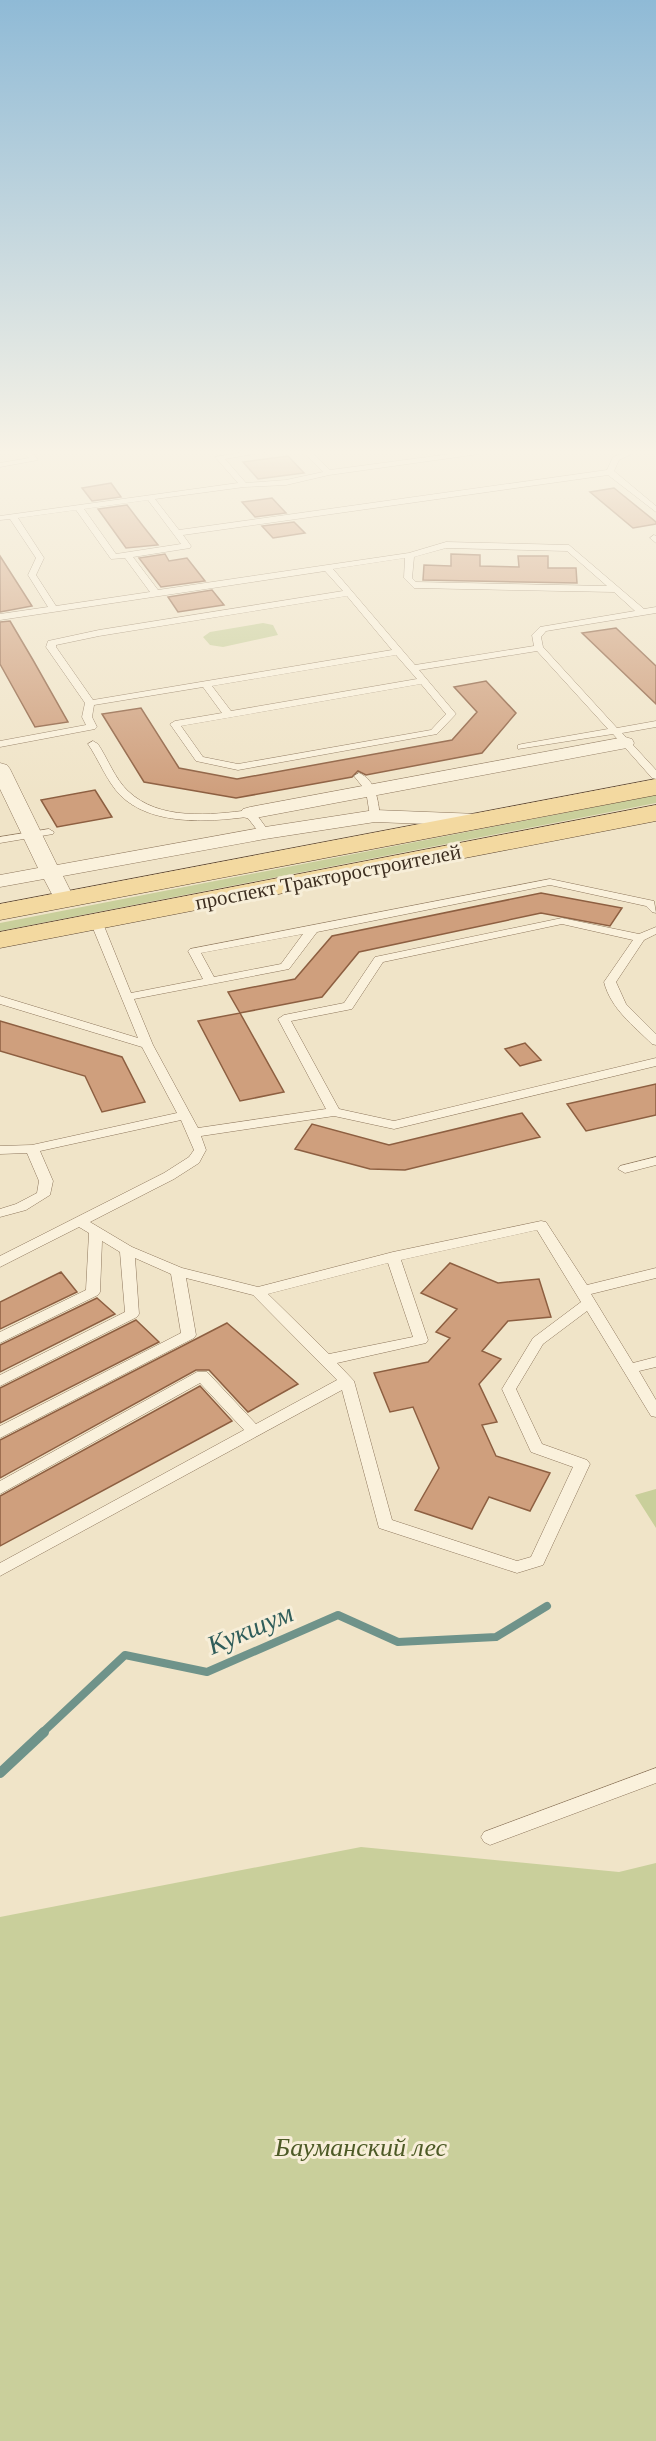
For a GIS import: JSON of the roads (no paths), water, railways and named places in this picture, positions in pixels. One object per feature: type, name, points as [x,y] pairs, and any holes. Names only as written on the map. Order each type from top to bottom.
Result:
[{"type":"main road","name":"проспект Тракторостроителей","points":[[0,912],[656,787]]},
{"type":"main road","name":"проспект Тракторостроителей","points":[[0,940],[656,813]]},
{"type":"street","points":[[250,813],[365,783],[620,737]]},
{"type":"street","points":[[0,769],[40,833],[51,873],[64,900]]},
{"type":"street","points":[[0,881],[265,833],[375,816],[479,820]]},
{"type":"lane","points":[[36,566],[32,575],[54,609]]},
{"type":"lane","points":[[135,566],[156,594]]},
{"type":"lane","points":[[0,617],[340,566]]},
{"type":"lane","points":[[409,566],[408,578],[414,585],[614,589]]},
{"type":"lane","points":[[589,566],[642,612]]},
{"type":"lane","points":[[327,568],[413,668],[424,681],[451,714],[434,732],[238,767],[200,759],[175,724],[424,681]]},
{"type":"lane","points":[[0,744],[92,727],[87,717],[90,703],[51,647],[51,643],[349,593]]},
{"type":"lane","points":[[656,610],[543,629],[537,632],[535,637],[539,648],[656,776]]},
{"type":"lane","points":[[413,668],[539,648]]},
{"type":"lane","points":[[90,703],[398,652]]},
{"type":"lane","points":[[206,684],[229,715]]},
{"type":"lane","points":[[522,747],[620,737],[656,724]]},
{"type":"lane","points":[[93,744],[124,793],[135,802],[162,812],[193,817],[227,817],[250,813],[265,833]]},
{"type":"lane","points":[[338,749],[346,759]]},
{"type":"lane","points":[[365,783],[375,816]]},
{"type":"lane","points":[[0,840],[40,833]]},
{"type":"lane","points":[[210,981],[194,951],[550,882],[650,903],[656,910]]},
{"type":"lane","points":[[0,1262],[169,1176],[194,1160],[200,1149],[185,1115],[147,1045],[96,921]]},
{"type":"lane","points":[[334,1112],[284,1019],[348,1006],[379,959],[562,921],[640,938]]},
{"type":"lane","points":[[127,997],[285,967],[313,929]]},
{"type":"lane","points":[[656,930],[640,938],[610,982],[611,992],[617,1002],[656,1041]]},
{"type":"lane","points":[[0,1000],[147,1045]]},
{"type":"lane","points":[[194,1133],[334,1112],[394,1125],[656,1062]]},
{"type":"lane","points":[[0,1150],[32,1149],[185,1115]]},
{"type":"lane","points":[[0,1213],[21,1207],[43,1195],[46,1181],[32,1149]]},
{"type":"lane","points":[[625,1169],[656,1161]]},
{"type":"lane","points":[[81,1222],[127,1250],[178,1271],[258,1292],[393,1257],[541,1225],[656,1412]]},
{"type":"lane","points":[[0,1338],[93,1292],[96,1230]]},
{"type":"lane","points":[[0,1381],[132,1314],[127,1250]]},
{"type":"lane","points":[[326,1360],[421,1340],[393,1257]]},
{"type":"lane","points":[[0,1433],[189,1335],[178,1271]]},
{"type":"lane","points":[[258,1292],[346,1381],[385,1524],[517,1567],[537,1561],[582,1464],[536,1448],[509,1389],[538,1341],[586,1297],[656,1273]]},
{"type":"lane","points":[[628,1369],[656,1362]]},
{"type":"lane","points":[[0,1488],[202,1376],[253,1430]]},
{"type":"lane","points":[[0,1570],[346,1381]]},
{"type":"lane","points":[[490,1837],[656,1775]]},
{"type":"waterway","name":"Кукшум","points":[[42,1733],[125,1655],[207,1672],[338,1615],[398,1642],[496,1637],[547,1606]]},
{"type":"waterway","name":"Кукшум","points":[[0,1773],[44,1732]]},
{"type":"park label","name":"Бауманский лес","points":[[361,2147]]}]
